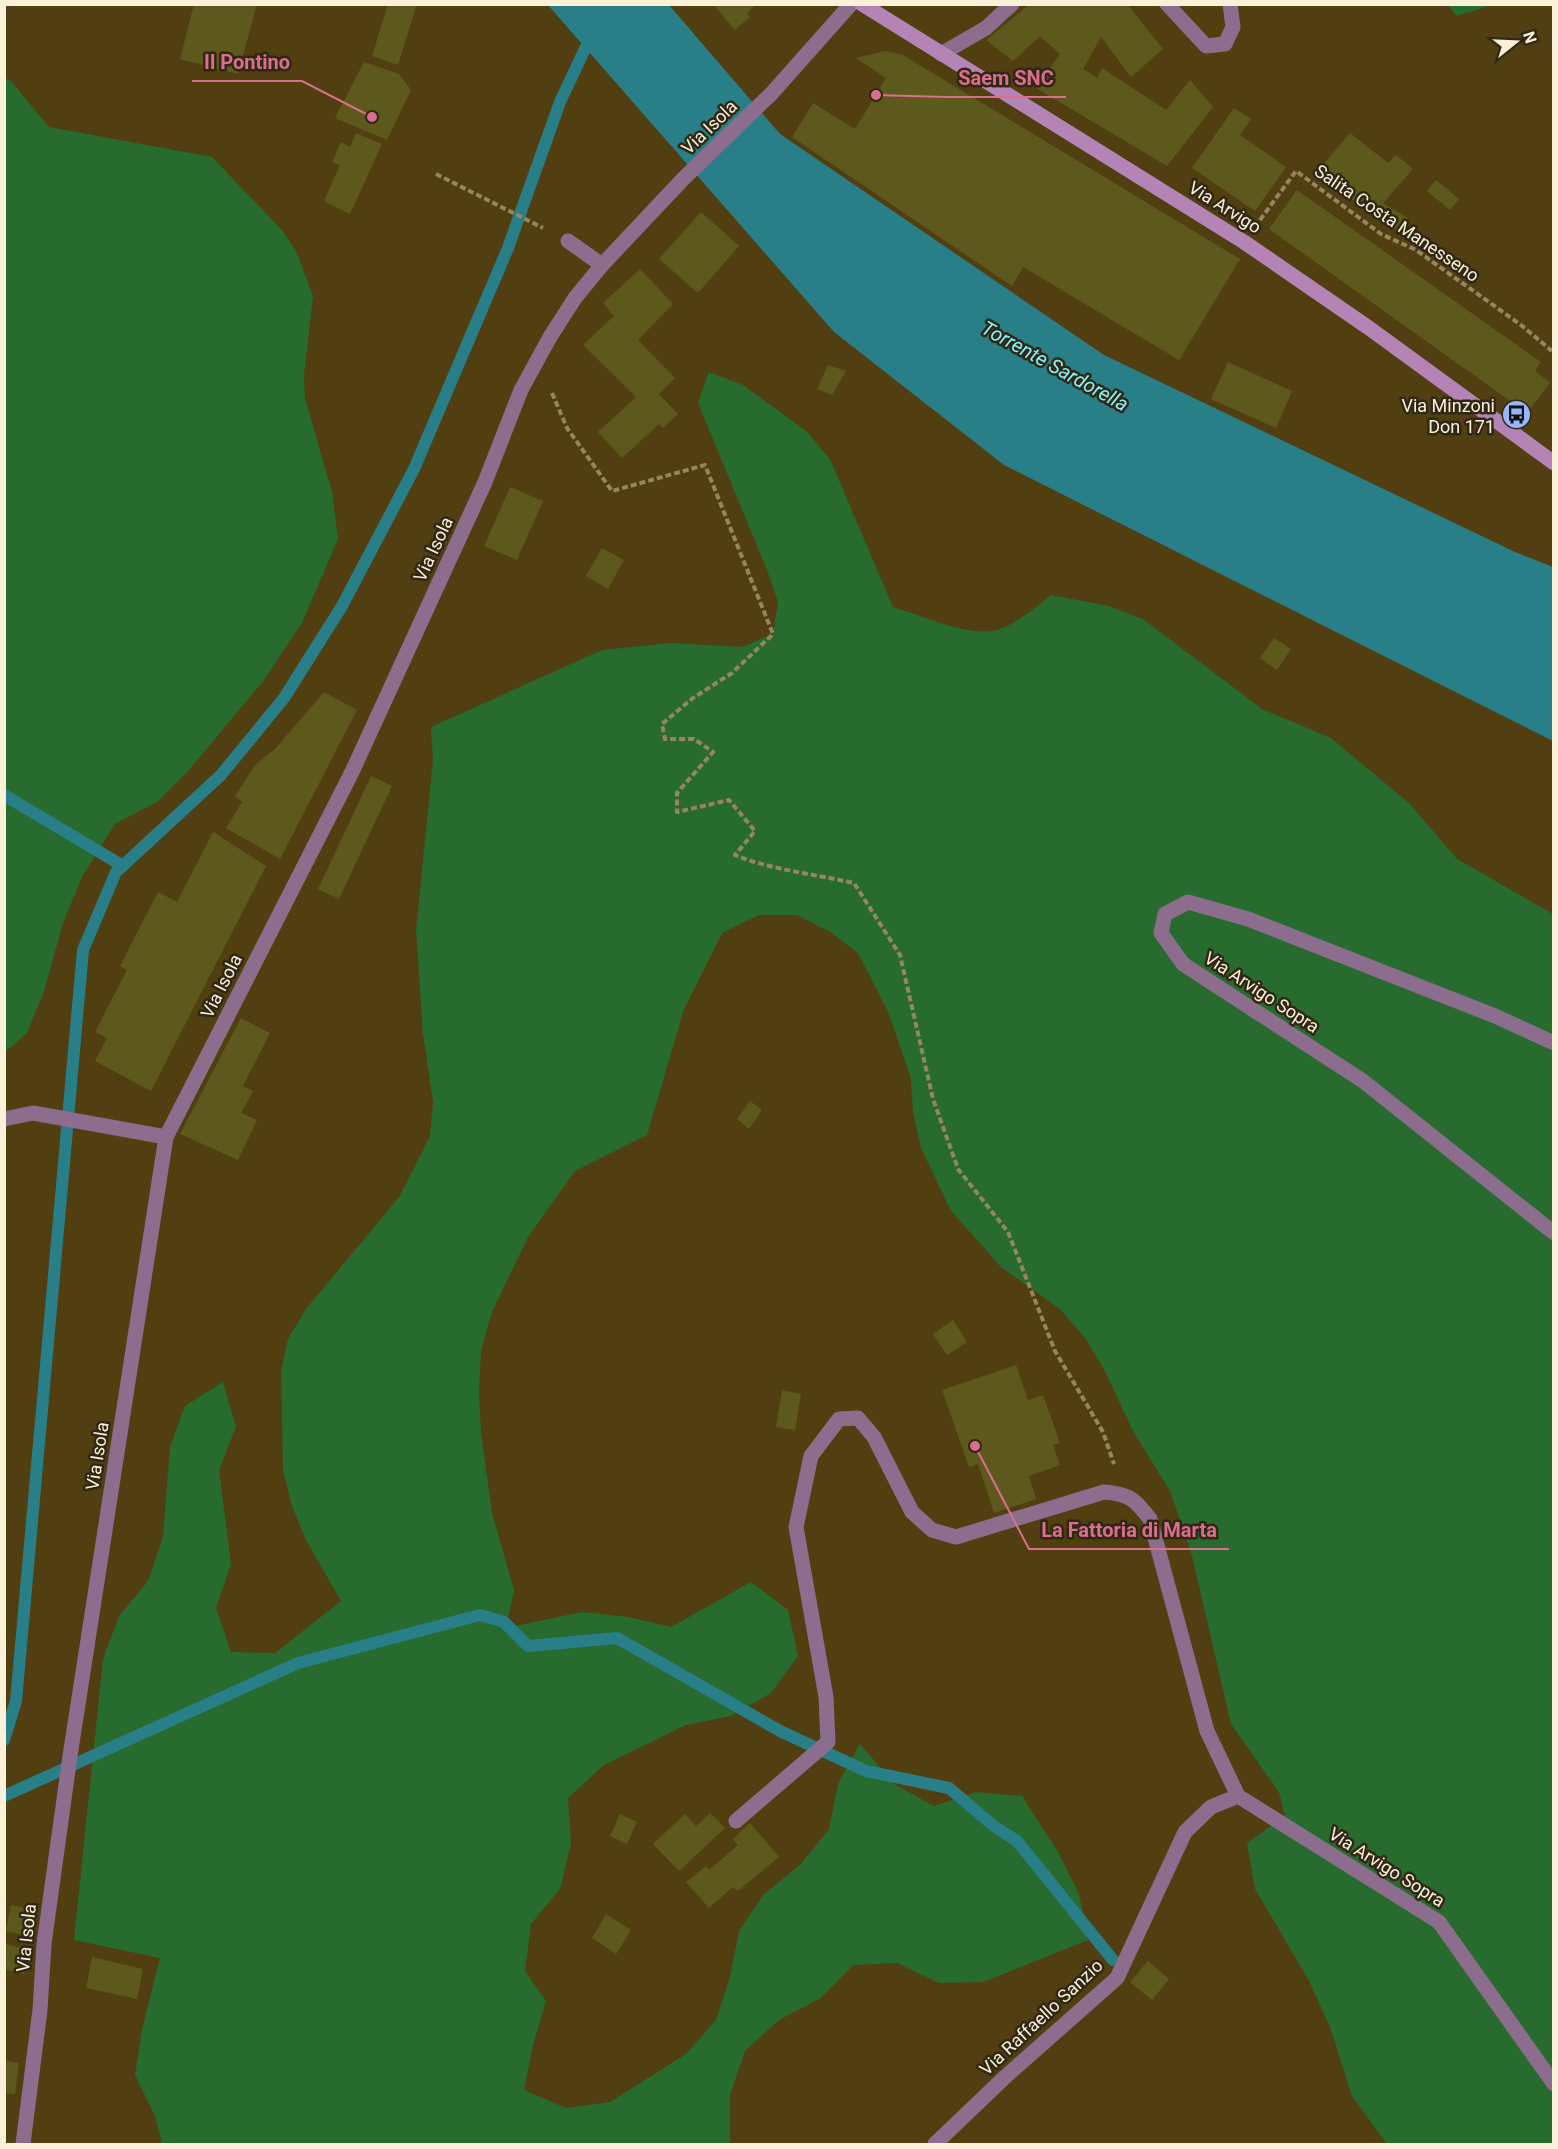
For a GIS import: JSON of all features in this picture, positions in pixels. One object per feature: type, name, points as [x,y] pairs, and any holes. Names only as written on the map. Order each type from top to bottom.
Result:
[{"type":"main road","name":"Via Arvigo","points":[[862,4],[1244,242],[1369,328],[1554,463]]},
{"type":"street","name":"Via Isola","points":[[23,2145],[39,2010],[44,1944],[70,1756],[166,1137],[352,772],[485,482],[521,390],[549,337],[575,298],[602,265],[684,178],[772,93],[851,4]]},
{"type":"street","points":[[941,54],[986,28],[1012,4]]},
{"type":"street","points":[[1167,4],[1206,46],[1225,44],[1233,27],[1230,4]]},
{"type":"street","points":[[568,241],[602,265]]},
{"type":"street","name":"Via Arvigo Sopra","points":[[1554,1043],[1495,1016],[1248,920],[1188,902],[1165,914],[1161,933],[1183,964],[1363,1081],[1554,1233]]},
{"type":"street","points":[[4,1119],[33,1113],[166,1137]]},
{"type":"street","points":[[736,1821],[828,1742],[826,1697],[796,1527],[811,1456],[839,1419],[858,1418],[874,1437],[912,1512],[932,1530],[956,1537],[1104,1492],[1125,1493],[1140,1505],[1150,1519],[1207,1731],[1238,1796]]},
{"type":"street","name":"Via Arvigo Sopra","points":[[1238,1796],[1439,1922],[1554,2084]]},
{"type":"street","name":"Via Raffaello Sanzio","points":[[935,2145],[1005,2077],[1117,1978],[1185,1832],[1211,1807],[1238,1796]]},
{"type":"path","name":"Salita Costa Manesseno","points":[[1244,242],[1296,171],[1381,234],[1416,250],[1521,325],[1552,351]]},
{"type":"path","points":[[436,174],[568,241]]},
{"type":"path","points":[[548,384],[567,428],[612,491],[705,465],[773,634],[732,673],[693,698],[662,724],[665,739],[694,739],[713,752],[677,793],[677,812],[729,800],[755,831],[735,855],[761,866],[789,868],[854,883],[900,955],[933,1099],[958,1169],[1008,1232],[1055,1351],[1103,1432],[1125,1493]]},
{"type":"green space","points":[[1448,5],[1492,5],[1457,16]]},
{"type":"green space","points":[[5,78],[12,82],[49,127],[212,157],[282,230],[296,251],[313,296],[304,375],[305,398],[332,492],[338,539],[302,623],[264,680],[189,770],[157,802],[115,824],[82,877],[63,923],[44,991],[27,1033],[5,1052]]},
{"type":"green space","points":[[709,372],[743,385],[806,431],[830,459],[893,607],[942,624],[980,631],[999,630],[1023,617],[1051,595],[1109,606],[1143,619],[1262,709],[1331,738],[1409,803],[1457,859],[1553,914],[1553,2144],[1387,2144],[1352,2096],[1330,2027],[1308,1979],[1255,1889],[1247,1843],[1285,1816],[1279,1792],[1231,1724],[1192,1556],[1170,1491],[1133,1431],[1104,1369],[1085,1338],[1061,1310],[1001,1267],[951,1211],[921,1148],[913,1112],[911,1079],[889,1014],[858,953],[830,932],[797,915],[759,915],[722,933],[684,1009],[647,1135],[575,1171],[528,1237],[492,1312],[481,1351],[479,1391],[481,1433],[492,1513],[514,1590],[506,1628],[582,1612],[628,1617],[671,1627],[751,1582],[788,1610],[798,1656],[771,1693],[731,1716],[686,1725],[604,1765],[568,1798],[571,1844],[560,1889],[531,1924],[525,1971],[546,2001],[533,2045],[524,2090],[566,2108],[610,2102],[686,2054],[716,2020],[730,1977],[739,1931],[764,1894],[800,1865],[829,1829],[838,1784],[860,1744],[894,1784],[934,1806],[976,1792],[1022,1796],[1058,1852],[1079,1894],[1088,1940],[984,1982],[939,1983],[897,1963],[853,1965],[821,1998],[779,2020],[745,2051],[730,2095],[730,2144],[162,2144],[155,2116],[135,2075],[142,2030],[160,1958],[74,1940],[103,1659],[119,1616],[148,1581],[163,1537],[170,1447],[185,1406],[223,1382],[236,1427],[219,1470],[231,1564],[216,1608],[231,1652],[275,1653],[341,1601],[306,1540],[292,1506],[283,1470],[281,1371],[288,1339],[306,1309],[399,1197],[430,1136],[433,1102],[423,1034],[416,930],[433,760],[431,727],[602,650],[671,643],[742,647],[773,634],[778,602],[698,403]]},
{"type":"water","name":"Torrente Sardorella","points":[[548,5],[669,5],[780,134],[1104,355],[1515,552],[1553,567],[1553,741],[1004,465],[834,332]]},
{"type":"building","points":[[194,4],[257,4],[238,74],[180,59]]},
{"type":"building","points":[[388,4],[417,4],[398,65],[372,56]]},
{"type":"building","points":[[713,4],[756,4],[747,13],[750,17],[735,30]]},
{"type":"building","points":[[1030,4],[1127,4],[1163,49],[1131,77],[1101,37],[1083,69],[1097,78],[1102,68],[1166,110],[1190,80],[1213,107],[1167,166],[1036,88],[1060,54],[1040,36],[1013,61],[986,40]]},
{"type":"building","points":[[885,51],[901,54],[1240,259],[1179,360],[1023,267],[1012,286],[792,137],[813,103],[855,129],[886,78],[856,58]]},
{"type":"building","points":[[364,62],[399,74],[411,90],[387,140],[335,118]]},
{"type":"building","points":[[1234,108],[1251,119],[1240,135],[1286,167],[1255,211],[1192,168]]},
{"type":"building","points":[[356,133],[382,144],[350,214],[324,201],[340,165],[332,162],[341,142],[350,147]]},
{"type":"building","points":[[1350,133],[1388,163],[1396,155],[1413,169],[1383,203],[1408,218],[1399,233],[1316,173]]},
{"type":"building","points":[[1436,180],[1459,199],[1450,210],[1427,191]]},
{"type":"building","points":[[1297,190],[1541,362],[1535,371],[1550,383],[1527,413],[1269,229]]},
{"type":"building","points":[[701,212],[739,246],[698,293],[659,259]]},
{"type":"building","points":[[640,269],[673,304],[638,340],[675,378],[659,394],[678,414],[663,428],[659,424],[622,458],[598,432],[636,397],[583,345],[614,316],[603,303]]},
{"type":"building","points":[[1228,362],[1292,391],[1276,428],[1211,399]]},
{"type":"building","points":[[828,365],[846,371],[832,395],[817,389]]},
{"type":"building","points":[[510,487],[543,501],[517,560],[484,546]]},
{"type":"building","points":[[602,548],[624,560],[608,589],[586,576]]},
{"type":"building","points":[[1274,638],[1291,649],[1277,670],[1260,658]]},
{"type":"building","points":[[324,692],[357,710],[280,859],[226,828],[242,802],[235,796],[256,764],[275,749]]},
{"type":"building","points":[[371,776],[392,786],[339,899],[318,889]]},
{"type":"building","points":[[213,832],[266,866],[151,1091],[95,1061],[107,1038],[95,1032],[127,970],[120,966],[158,892],[177,902]]},
{"type":"building","points":[[241,1018],[270,1033],[243,1086],[253,1091],[241,1113],[257,1120],[238,1160],[180,1134]]},
{"type":"building","points":[[750,1101],[762,1110],[749,1129],[737,1119]]},
{"type":"building","points":[[953,1320],[967,1342],[947,1355],[933,1334]]},
{"type":"building","points":[[1016,1365],[1028,1400],[1043,1395],[1060,1443],[1053,1445],[1060,1465],[1029,1476],[1036,1499],[994,1513],[978,1464],[969,1467],[942,1390]]},
{"type":"building","points":[[782,1390],[801,1394],[795,1430],[776,1427]]},
{"type":"building","points":[[710,1813],[725,1828],[679,1871],[653,1844],[685,1814],[696,1826]]},
{"type":"building","points":[[620,1814],[637,1822],[627,1844],[610,1836]]},
{"type":"building","points":[[750,1823],[779,1857],[738,1891],[733,1887],[709,1908],[686,1882],[706,1866],[709,1870],[738,1845],[733,1839]]},
{"type":"building","points":[[11,1905],[35,1910],[29,1936],[6,1931]]},
{"type":"building","points":[[606,1914],[631,1930],[616,1954],[592,1938]]},
{"type":"building","points":[[6,1944],[30,1950],[24,1974],[4,1969]]},
{"type":"building","points":[[92,1957],[143,1969],[137,1999],[86,1988]]},
{"type":"building","points":[[1148,1961],[1169,1979],[1152,2000],[1130,1982]]},
{"type":"building","points":[[4,2060],[19,2063],[15,2094],[4,2093]]},
{"type":"waterway","points":[[4,1740],[16,1701],[83,950],[116,872],[221,775],[284,698],[342,606],[414,469],[508,248],[560,102],[606,4]]},
{"type":"waterway","points":[[4,795],[123,866]]},
{"type":"waterway","points":[[4,1796],[298,1663],[480,1615],[504,1622],[528,1646],[617,1638],[780,1731],[866,1771],[949,1788],[995,1827],[1017,1841],[1113,1960]]},
{"type":"place","name":"Saem SNC","points":[[876,95]]},
{"type":"place","name":"Il Pontino","points":[[372,117]]},
{"type":"place","name":"Via Minzoni Don 171","points":[[1516,415]]},
{"type":"place","name":"La Fattoria di Marta","points":[[975,1446]]}]
